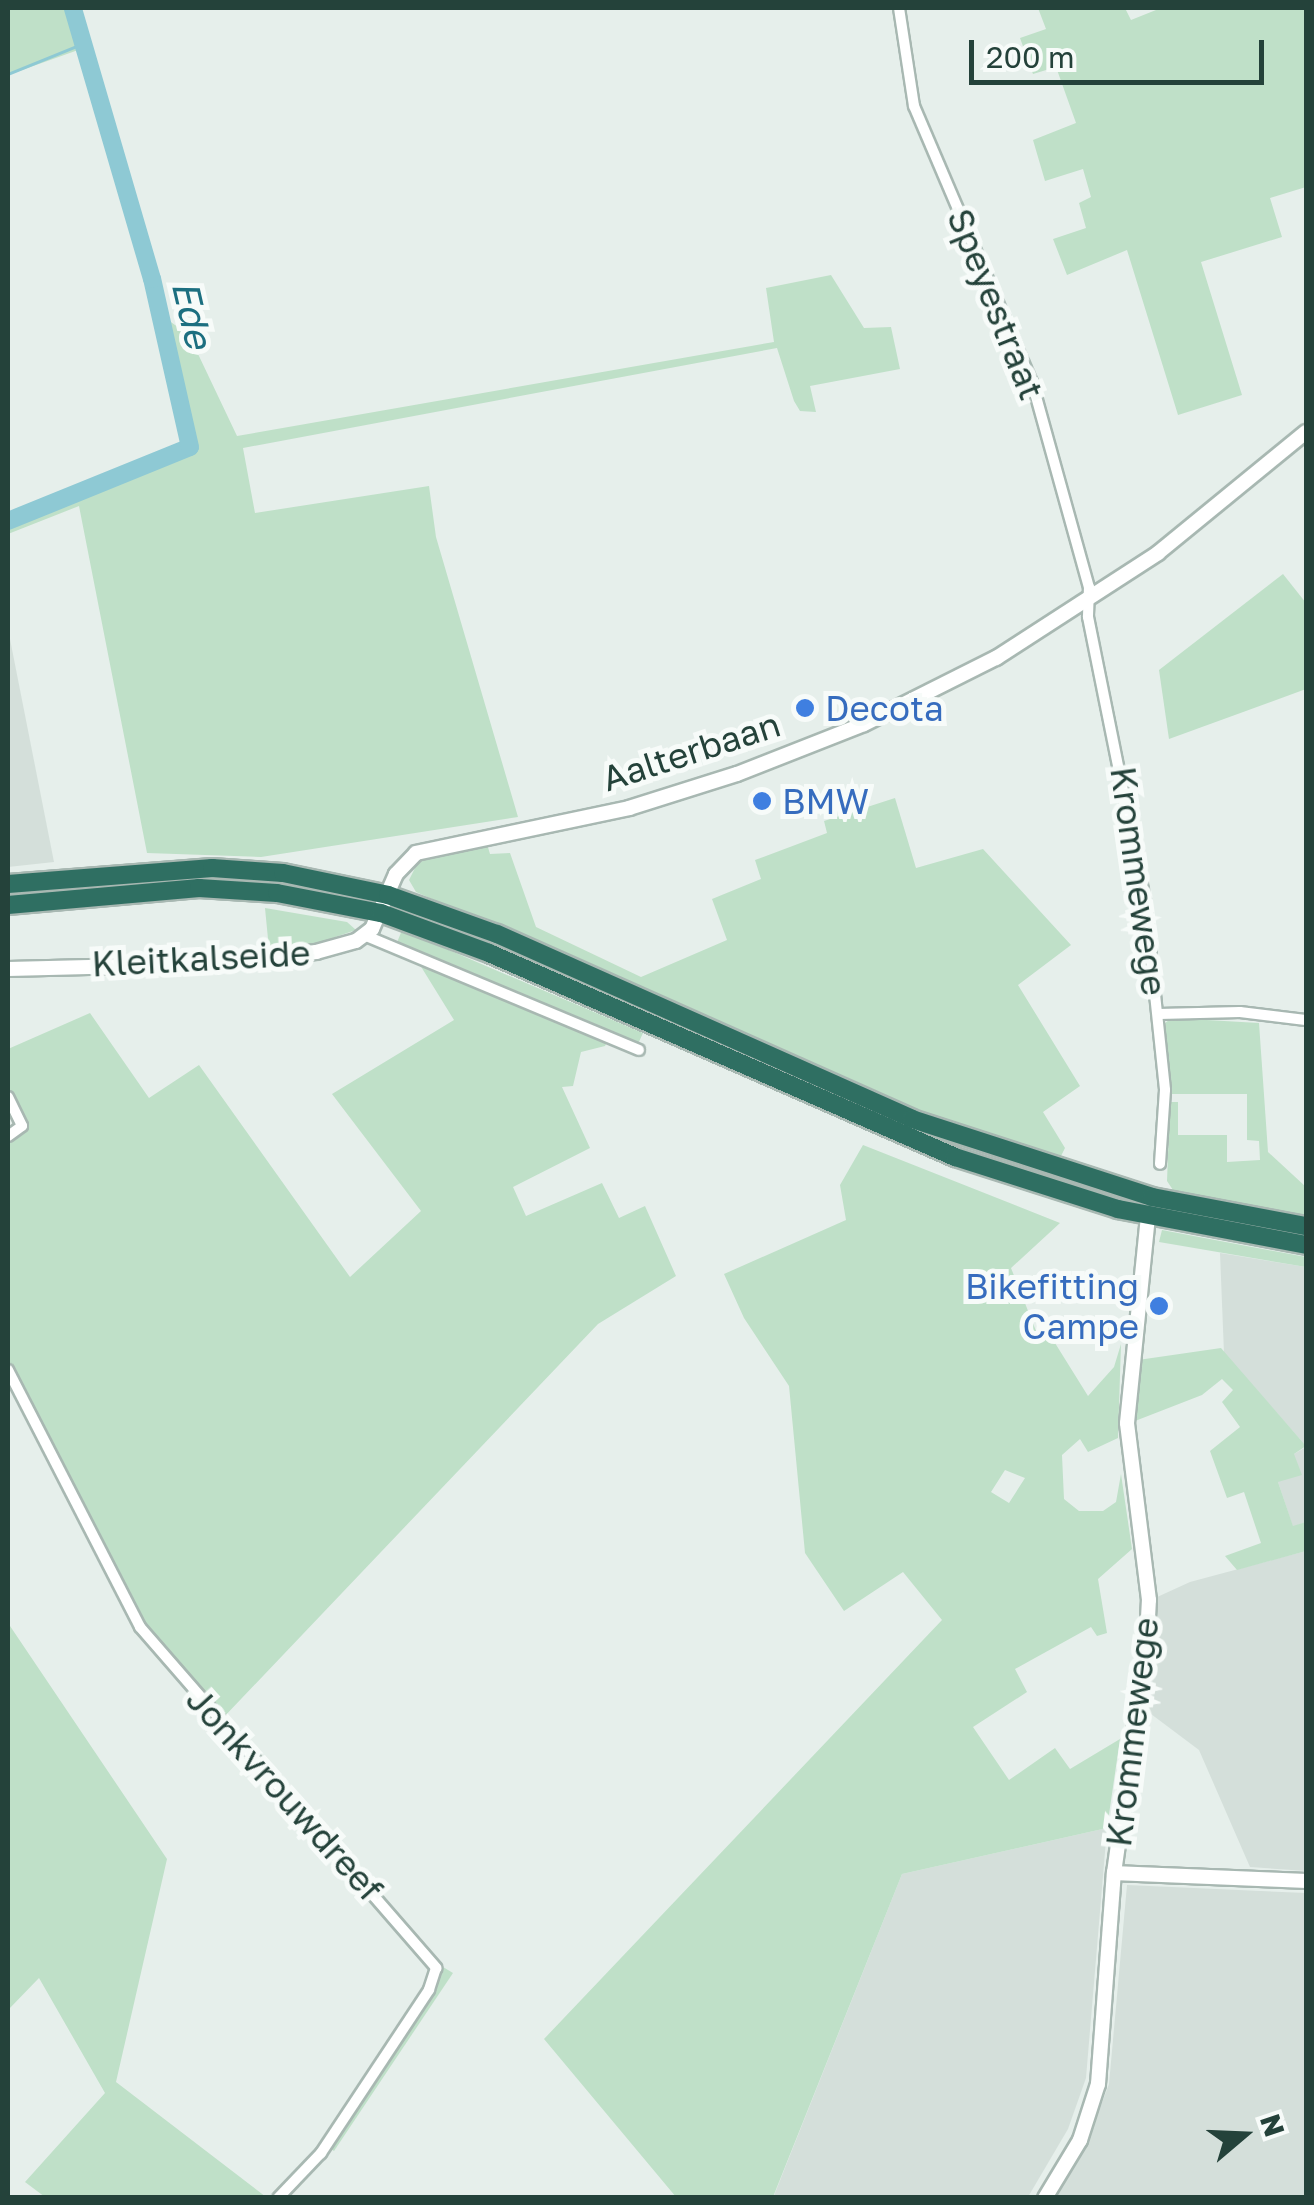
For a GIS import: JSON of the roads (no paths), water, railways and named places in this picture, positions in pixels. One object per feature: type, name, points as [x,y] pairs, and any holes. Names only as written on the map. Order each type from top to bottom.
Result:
[{"type":"highway","points":[[8,884],[212,868],[283,873],[388,895],[497,934],[912,1118],[1150,1206],[1306,1226]]},
{"type":"highway","points":[[8,905],[234,888],[380,913],[489,953],[955,1157],[1306,1246]]},
{"type":"street","name":"Speyestraat","points":[[899,8],[914,106],[1032,382],[1088,602]]},
{"type":"street","name":"Aalterbaan","points":[[380,913],[416,853],[629,808],[796,752],[939,689],[1088,602],[1306,432]]},
{"type":"street","name":"Krommewege","points":[[1088,602],[1131,810],[1159,1014],[1165,1118],[1160,1164]]},
{"type":"street","points":[[380,913],[364,935],[639,1050]]},
{"type":"street","name":"Kleitkalseide","points":[[8,968],[170,965],[316,952],[364,935]]},
{"type":"street","points":[[1159,1014],[1240,1012],[1306,1020]]},
{"type":"street","points":[[8,1097],[22,1126],[8,1136]]},
{"type":"street","name":"Krommewege","points":[[1045,2198],[1080,2140],[1098,2084],[1114,1872],[1149,1619],[1127,1423],[1138,1266],[1150,1206]]},
{"type":"street","name":"Jonkvrouwdreef","points":[[8,1370],[140,1627],[436,1968],[429,1990],[321,2152],[278,2198]]},
{"type":"street","points":[[1114,1872],[1306,1880]]},
{"type":"waterway","name":"Ede","points":[[8,521],[190,447],[152,279],[73,8]]},
{"type":"waterway","points":[[8,74],[84,43]]},
{"type":"place","name":"Decota","points":[[805,708]]},
{"type":"place","name":"BMW","points":[[762,801]]},
{"type":"place","name":"Bikefitting Campe","points":[[1159,1306]]}]
